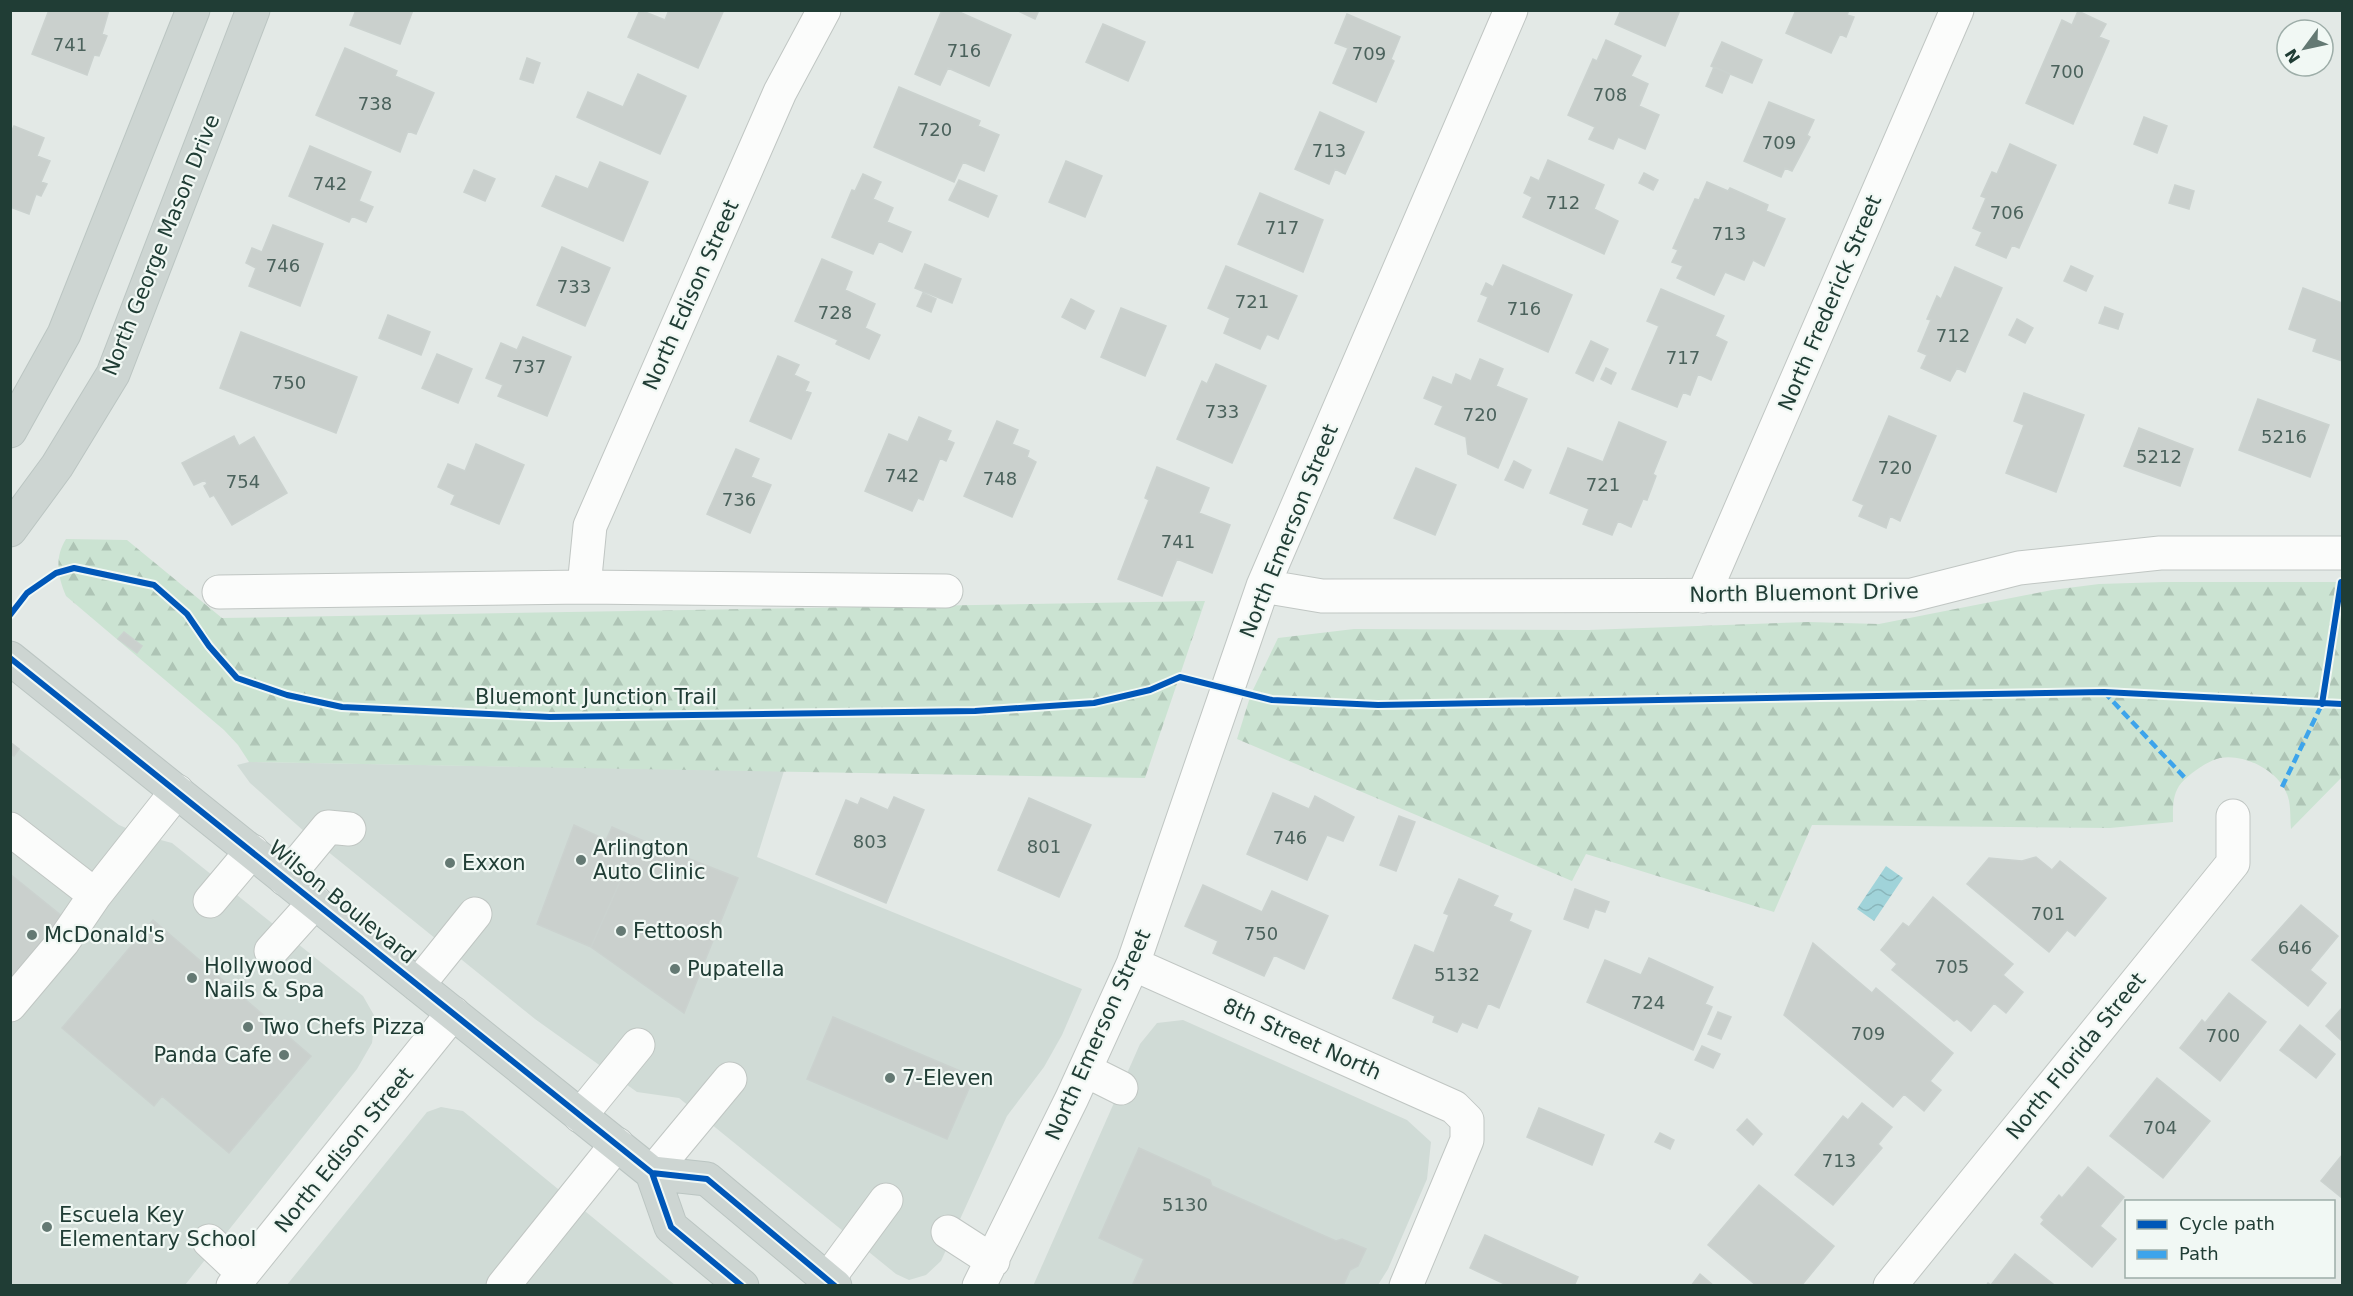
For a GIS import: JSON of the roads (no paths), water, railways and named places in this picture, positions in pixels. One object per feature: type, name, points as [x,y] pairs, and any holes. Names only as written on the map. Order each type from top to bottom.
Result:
[{"type":"main road","points":[[10,431],[64,334],[193,10]]},
{"type":"main road","name":"North George Mason Drive","points":[[10,530],[57,466],[113,374],[253,10]]},
{"type":"main road","name":"Wilson Boulevard","points":[[10,658],[652,1173]]},
{"type":"main road","points":[[742,1286],[671,1227],[652,1173],[707,1179],[832,1282]]},
{"type":"street","name":"North Edison Street","points":[[584,588],[590,526],[780,92],[824,10]]},
{"type":"street","name":"North Emerson Street","points":[[992,1275],[1133,964],[1263,586],[1510,10]]},
{"type":"street","name":"North Frederick Street","points":[[1703,596],[1957,10]]},
{"type":"street","name":"North Bluemont Drive","points":[[1263,586],[1322,596],[1912,595],[2019,568],[2160,553],[2343,553]]},
{"type":"street","points":[[219,592],[584,588],[946,591]]},
{"type":"street","points":[[10,1005],[63,942],[95,895],[177,791]]},
{"type":"street","name":"North Florida Street","points":[[1890,1286],[2233,863],[2233,816]]},
{"type":"street","points":[[285,879],[328,827],[349,829]]},
{"type":"street","points":[[10,829],[95,895]]},
{"type":"street","points":[[210,901],[252,851]]},
{"type":"street","points":[[10,1031],[94,927],[95,895]]},
{"type":"street","points":[[271,951],[315,902]]},
{"type":"street","points":[[418,985],[475,914]]},
{"type":"street","name":"8th Street North","points":[[1133,964],[1454,1107],[1467,1120],[1467,1140],[1406,1286]]},
{"type":"street","name":"North Edison Street","points":[[238,1279],[453,1013]]},
{"type":"street","points":[[580,1116],[638,1045]]},
{"type":"street","points":[[1085,1070],[1121,1088]]},
{"type":"street","points":[[652,1173],[730,1079]]},
{"type":"street","points":[[503,1286],[617,1144]]},
{"type":"street","points":[[832,1282],[886,1200]]},
{"type":"street","points":[[948,1232],[992,1275]]},
{"type":"street","points":[[209,1241],[238,1279]]},
{"type":"water","points":[[1886,866],[1903,878],[1874,921],[1857,909]]},
{"type":"place","name":"Arlington Auto Clinic","points":[[581,860]]},
{"type":"place","name":"Exxon","points":[[450,863]]},
{"type":"place","name":"Fettoosh","points":[[621,931]]},
{"type":"place","name":"McDonald's","points":[[32,935]]},
{"type":"place","name":"Pupatella","points":[[675,969]]},
{"type":"place","name":"Hollywood Nails & Spa","points":[[192,978]]},
{"type":"place","name":"Two Chefs Pizza","points":[[248,1027]]},
{"type":"place","name":"Panda Cafe","points":[[284,1055]]},
{"type":"place","name":"7-Eleven","points":[[890,1078]]},
{"type":"place","name":"Escuela Key Elementary School","points":[[47,1227]]}]
